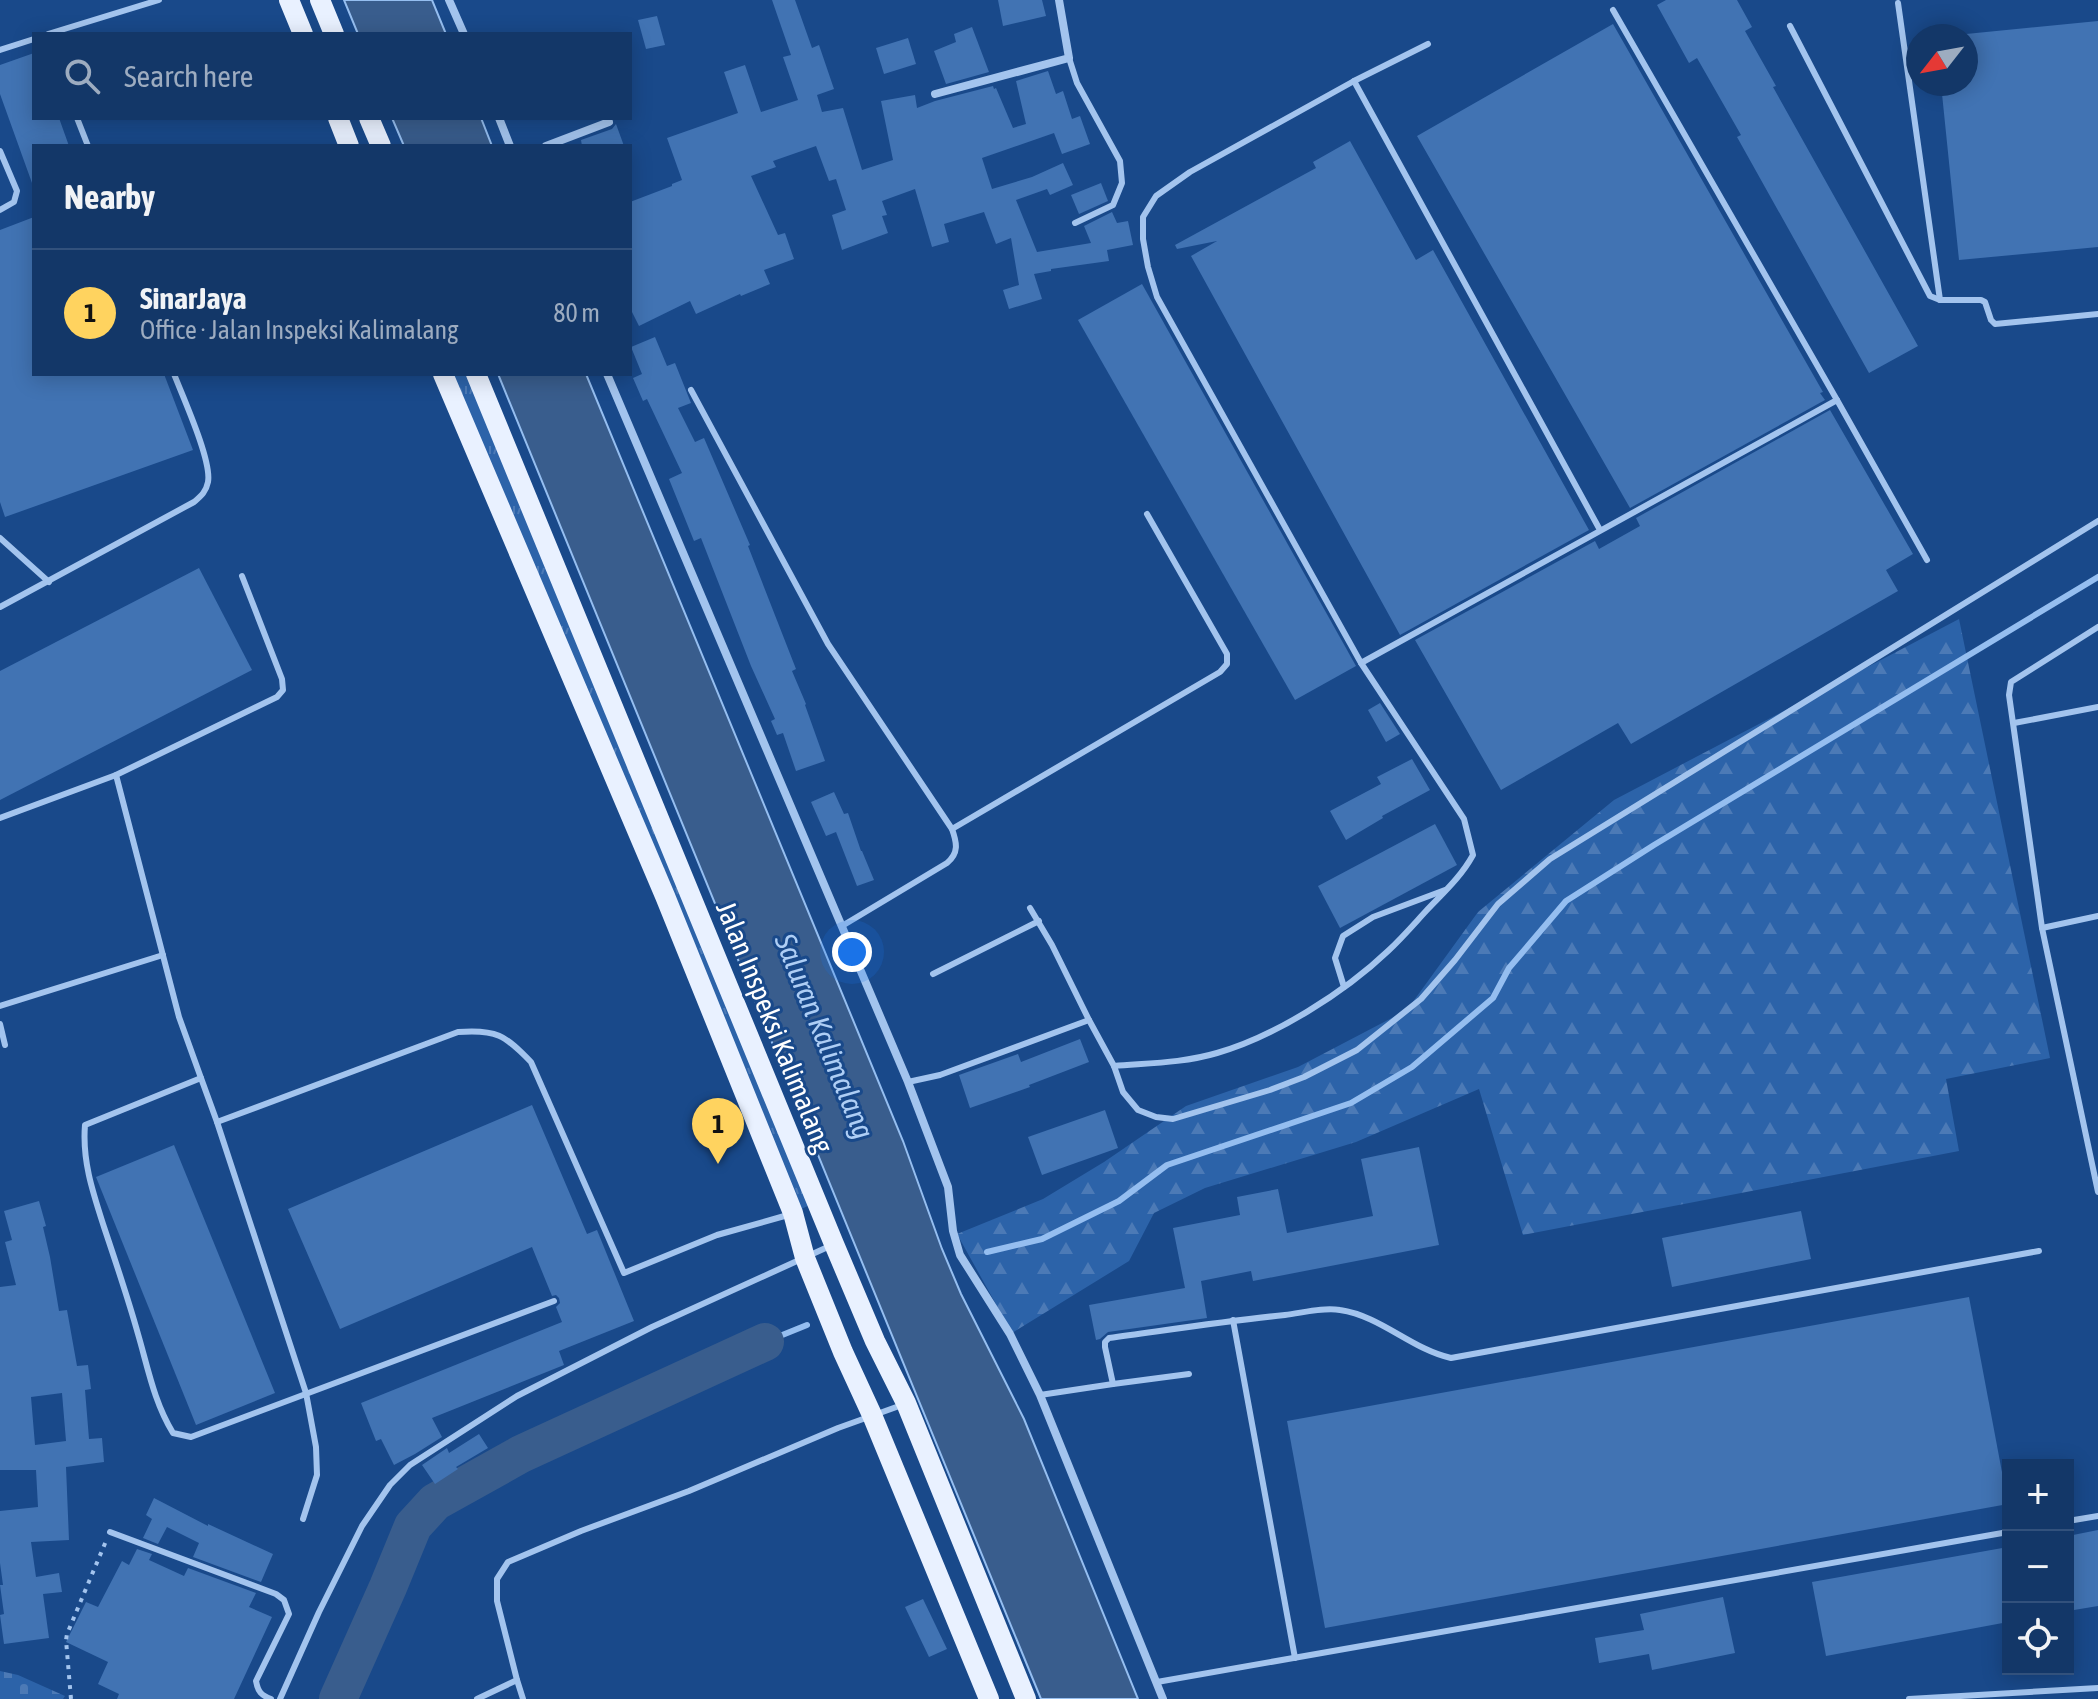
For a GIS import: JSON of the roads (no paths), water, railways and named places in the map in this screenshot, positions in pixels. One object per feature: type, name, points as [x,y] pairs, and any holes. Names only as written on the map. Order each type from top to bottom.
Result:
[{"type":"main road","points":[[289,0],[302,32]]},
{"type":"main road","points":[[320,0],[333,32]]},
{"type":"main road","points":[[339,120],[348,144]]},
{"type":"main road","points":[[370,120],[380,144]]},
{"type":"main road","name":"Jalan Inspeksi Kalimalang","points":[[445,376],[665,896],[793,1213],[805,1258],[989,1699]]},
{"type":"main road","name":"Jalan Inspeksi Kalimalang","points":[[477,376],[816,1202],[875,1341],[906,1403],[1026,1699]]},
{"type":"main road","points":[[665,896],[687,882]]},
{"type":"street","points":[[449,0],[463,32]]},
{"type":"street","points":[[935,94],[1069,58],[1059,0]]},
{"type":"street","points":[[500,120],[509,144]]},
{"type":"street","points":[[551,144],[609,122]]},
{"type":"street","points":[[608,376],[908,1082],[948,1187],[953,1231],[960,1255],[1010,1334],[1040,1395],[1163,1699]]},
{"type":"lane","points":[[55,32],[159,0]]},
{"type":"lane","points":[[1898,3],[1940,300]]},
{"type":"lane","points":[[1613,10],[1927,560]]},
{"type":"lane","points":[[1790,26],[1930,296],[1940,300],[1981,300],[1985,302],[1995,324],[2098,314]]},
{"type":"lane","points":[[0,50],[32,40]]},
{"type":"lane","points":[[1114,1066],[1179,1063],[1261,1037],[1344,987],[1387,952],[1464,872],[1473,855],[1464,819],[1361,663],[1157,297],[1143,239],[1143,217],[1156,196],[1190,172],[1354,81],[1428,44]]},
{"type":"lane","points":[[1069,58],[1077,83],[1120,161],[1122,183],[1113,205],[1075,223]]},
{"type":"lane","points":[[1354,81],[1600,530]]},
{"type":"lane","points":[[78,120],[87,144]]},
{"type":"lane","points":[[0,151],[17,191],[14,202],[0,210]]},
{"type":"lane","points":[[0,607],[194,502],[204,493],[209,479],[203,452],[175,376]]},
{"type":"lane","points":[[691,390],[828,644],[952,829],[956,850],[953,858],[842,926]]},
{"type":"lane","points":[[1361,663],[1837,400]]},
{"type":"lane","points":[[952,829],[1220,672],[1227,664],[1227,654],[1147,514]]},
{"type":"lane","points":[[1030,908],[1114,1066],[1123,1092],[1138,1110],[1173,1119],[1304,1077],[1357,1050],[1421,999],[1498,904],[1550,859],[2098,521]]},
{"type":"lane","points":[[0,538],[49,582]]},
{"type":"lane","points":[[0,818],[116,775],[277,697],[283,690],[282,679],[242,576]]},
{"type":"lane","points":[[2098,627],[2011,682],[2009,695],[2042,928],[2098,1192]]},
{"type":"lane","points":[[2014,723],[2098,707]]},
{"type":"lane","points":[[116,775],[179,1017],[217,1122],[306,1393],[316,1447],[317,1475],[303,1519]]},
{"type":"lane","points":[[1344,987],[1335,958],[1343,936],[1373,917],[1448,889]]},
{"type":"lane","points":[[2042,928],[2098,916]]},
{"type":"lane","points":[[933,974],[1039,921]]},
{"type":"lane","points":[[0,1006],[163,955]]},
{"type":"lane","points":[[908,1082],[940,1075],[1089,1020]]},
{"type":"lane","points":[[0,1024],[5,1045]]},
{"type":"lane","points":[[217,1122],[458,1032],[481,1030],[510,1040],[531,1062],[624,1273]]},
{"type":"lane","points":[[201,1078],[85,1125],[84,1145],[89,1180],[139,1334],[156,1399],[173,1433],[191,1437],[554,1301]]},
{"type":"lane","points":[[616,1276],[717,1235],[793,1213],[816,1202]]},
{"type":"lane","points":[[280,1699],[362,1526],[390,1485],[410,1465],[517,1396],[652,1327],[834,1244]]},
{"type":"lane","points":[[1113,1384],[1105,1347],[1109,1338],[1233,1320],[1336,1309],[1362,1315],[1434,1354],[1451,1358],[2039,1251]]},
{"type":"lane","points":[[1233,1320],[1295,1658]]},
{"type":"lane","points":[[1040,1395],[1189,1374]]},
{"type":"lane","points":[[523,1699],[497,1601],[497,1579],[508,1562],[906,1403]]},
{"type":"lane","points":[[2074,1520],[2098,1516]]},
{"type":"lane","points":[[110,1532],[276,1594],[284,1600],[289,1614],[256,1681],[262,1696],[271,1699]]},
{"type":"lane","points":[[1157,1682],[2002,1533]]},
{"type":"lane","points":[[477,1699],[517,1680]]},
{"type":"lane","points":[[1909,1699],[2098,1688]]},
{"type":"water","points":[[344,0],[432,0],[445,32],[357,32]]},
{"type":"water","points":[[393,120],[482,120],[491,144],[403,144]]},
{"type":"water","name":"Saluran Kalimalang","points":[[499,376],[587,376],[903,1141],[942,1249],[961,1294],[1024,1419],[1138,1699],[1041,1699]]},
{"type":"waterway","points":[[987,1252],[1042,1239],[1119,1201],[1167,1165],[1351,1103],[1412,1067],[1493,998],[1509,968],[1566,901],[2098,577]]},
{"type":"waterway","points":[[765,1342],[807,1325]]},
{"type":"waterway","points":[[338,1699],[413,1526],[435,1502],[521,1454],[765,1342]]},
{"type":"place","name":"SinarJaya","points":[[718,1164]]}]
